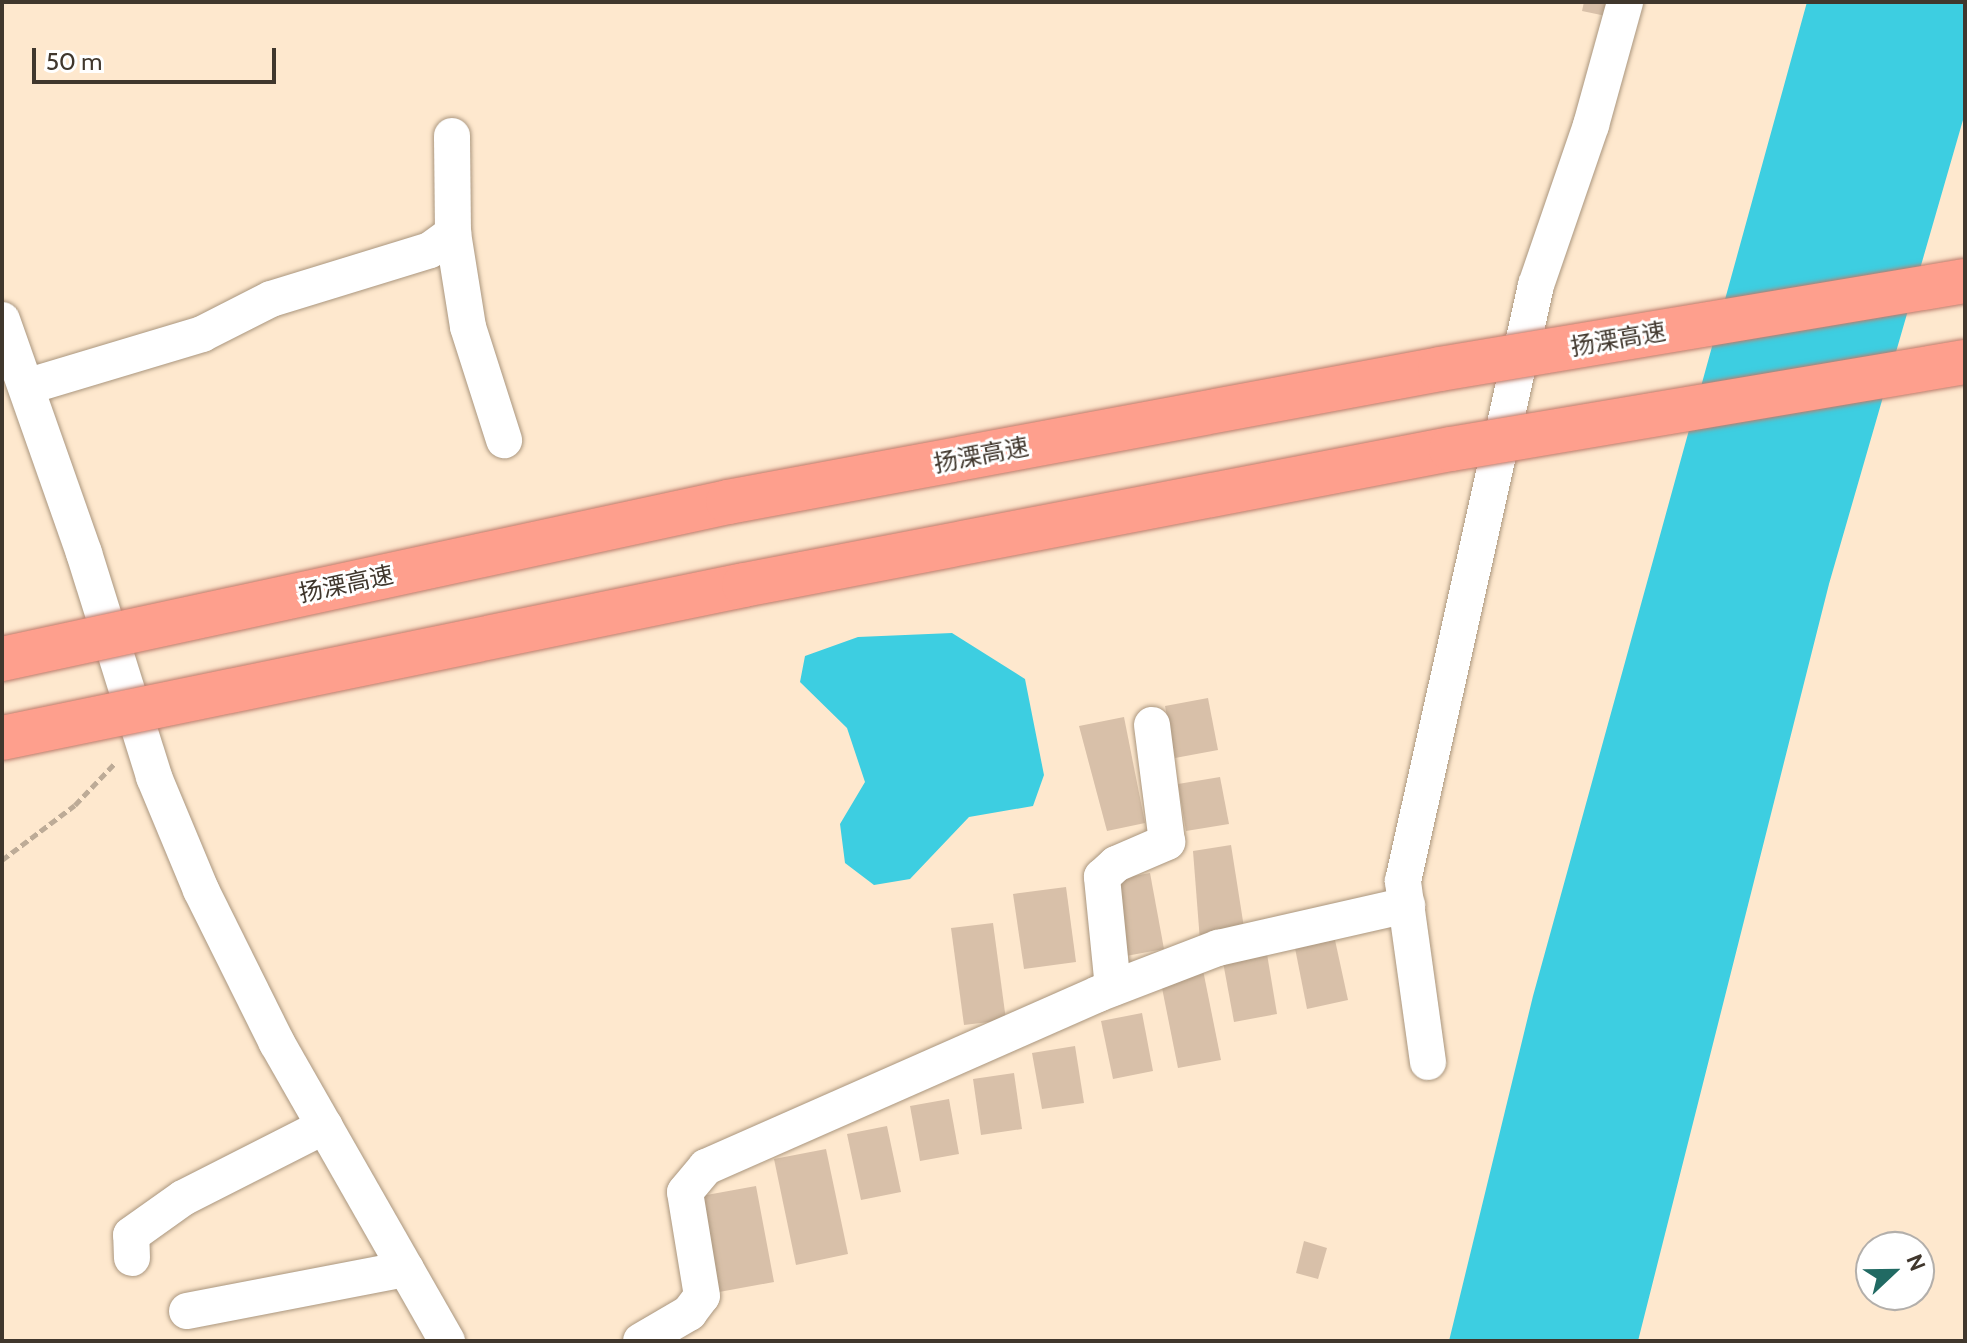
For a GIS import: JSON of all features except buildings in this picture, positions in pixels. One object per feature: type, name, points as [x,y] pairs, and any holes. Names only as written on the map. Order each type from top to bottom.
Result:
[{"type":"highway","name":"扬溧高速","points":[[2,659],[744,499],[1440,369],[1965,281]]},
{"type":"highway","points":[[2,738],[713,591],[1310,476],[1965,362]]},
{"type":"street","points":[[1428,1062],[1403,881],[1486,530],[1536,285],[1591,125],[1625,2]]},
{"type":"street","points":[[452,136],[453,233],[468,327],[504,440]]},
{"type":"street","points":[[29,386],[202,334],[271,299],[430,250],[453,233]]},
{"type":"street","points":[[2,320],[29,386],[141,736],[201,890],[325,1126],[447,1341]]},
{"type":"street","points":[[1113,988],[1102,877],[1116,864],[1167,842],[1152,725]]},
{"type":"street","points":[[641,1341],[689,1313],[702,1296],[685,1192],[706,1167],[1113,988],[1218,948],[1407,905]]},
{"type":"street","points":[[132,1258],[131,1235],[183,1198],[325,1126]]},
{"type":"street","points":[[187,1311],[406,1269]]},
{"type":"path","points":[[2,860],[75,805],[141,736]]},
{"type":"water","points":[[1807,2],[1965,2],[1965,113],[1829,584],[1638,1341],[1449,1341],[1533,996]]},
{"type":"water","points":[[952,633],[1025,679],[1044,775],[1033,806],[969,817],[910,879],[874,885],[845,863],[840,824],[865,782],[847,728],[800,682],[805,656],[858,637]]}]
